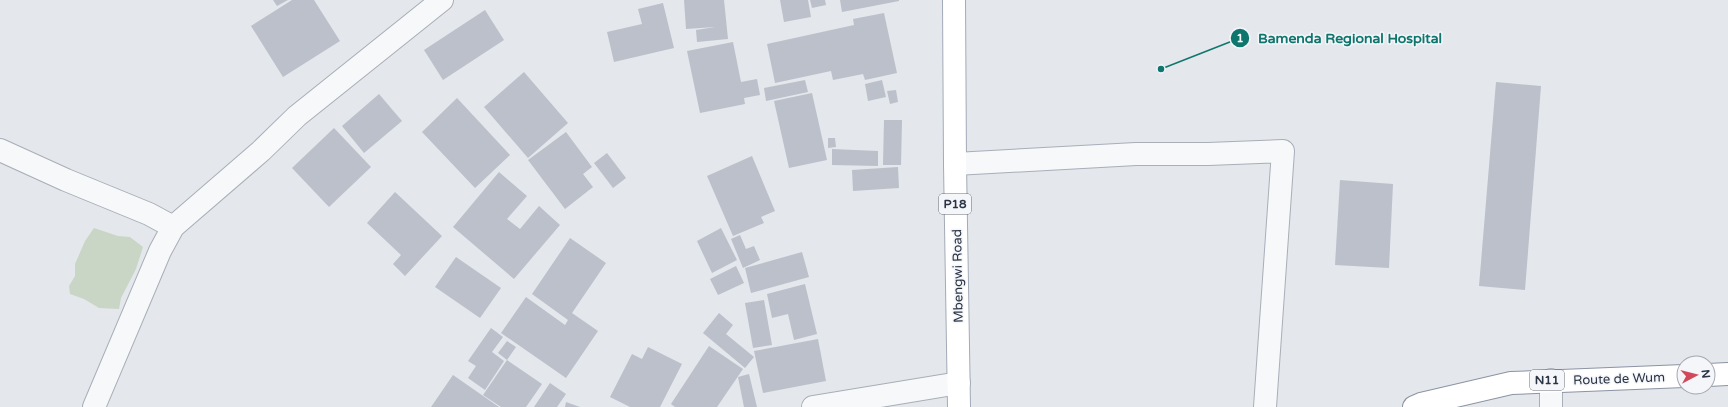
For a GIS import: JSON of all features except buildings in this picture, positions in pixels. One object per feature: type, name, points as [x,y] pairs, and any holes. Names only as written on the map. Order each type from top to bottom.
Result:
[{"type":"main road","name":"Mbengwi Road","points":[[954,0],[959,407]]},
{"type":"main road","points":[[1716,375],[1728,374]]},
{"type":"main road","name":"Route de Wum","points":[[1414,407],[1421,404],[1511,383],[1551,380],[1676,376]]},
{"type":"street","points":[[94,407],[160,251],[173,227],[261,151],[297,116],[442,0]]},
{"type":"street","points":[[0,150],[66,180],[149,214],[173,227]]},
{"type":"street","points":[[955,164],[1136,154],[1283,151],[1265,407]]},
{"type":"street","points":[[1551,380],[1551,407]]},
{"type":"street","points":[[813,407],[959,383]]},
{"type":"green space","points":[[94,228],[118,236],[130,237],[143,247],[136,269],[121,298],[119,309],[99,308],[84,299],[70,294],[69,286],[75,276],[75,264],[85,241]]},
{"type":"place","name":"Bamenda Regional Hospital","points":[[1161,69]]}]
